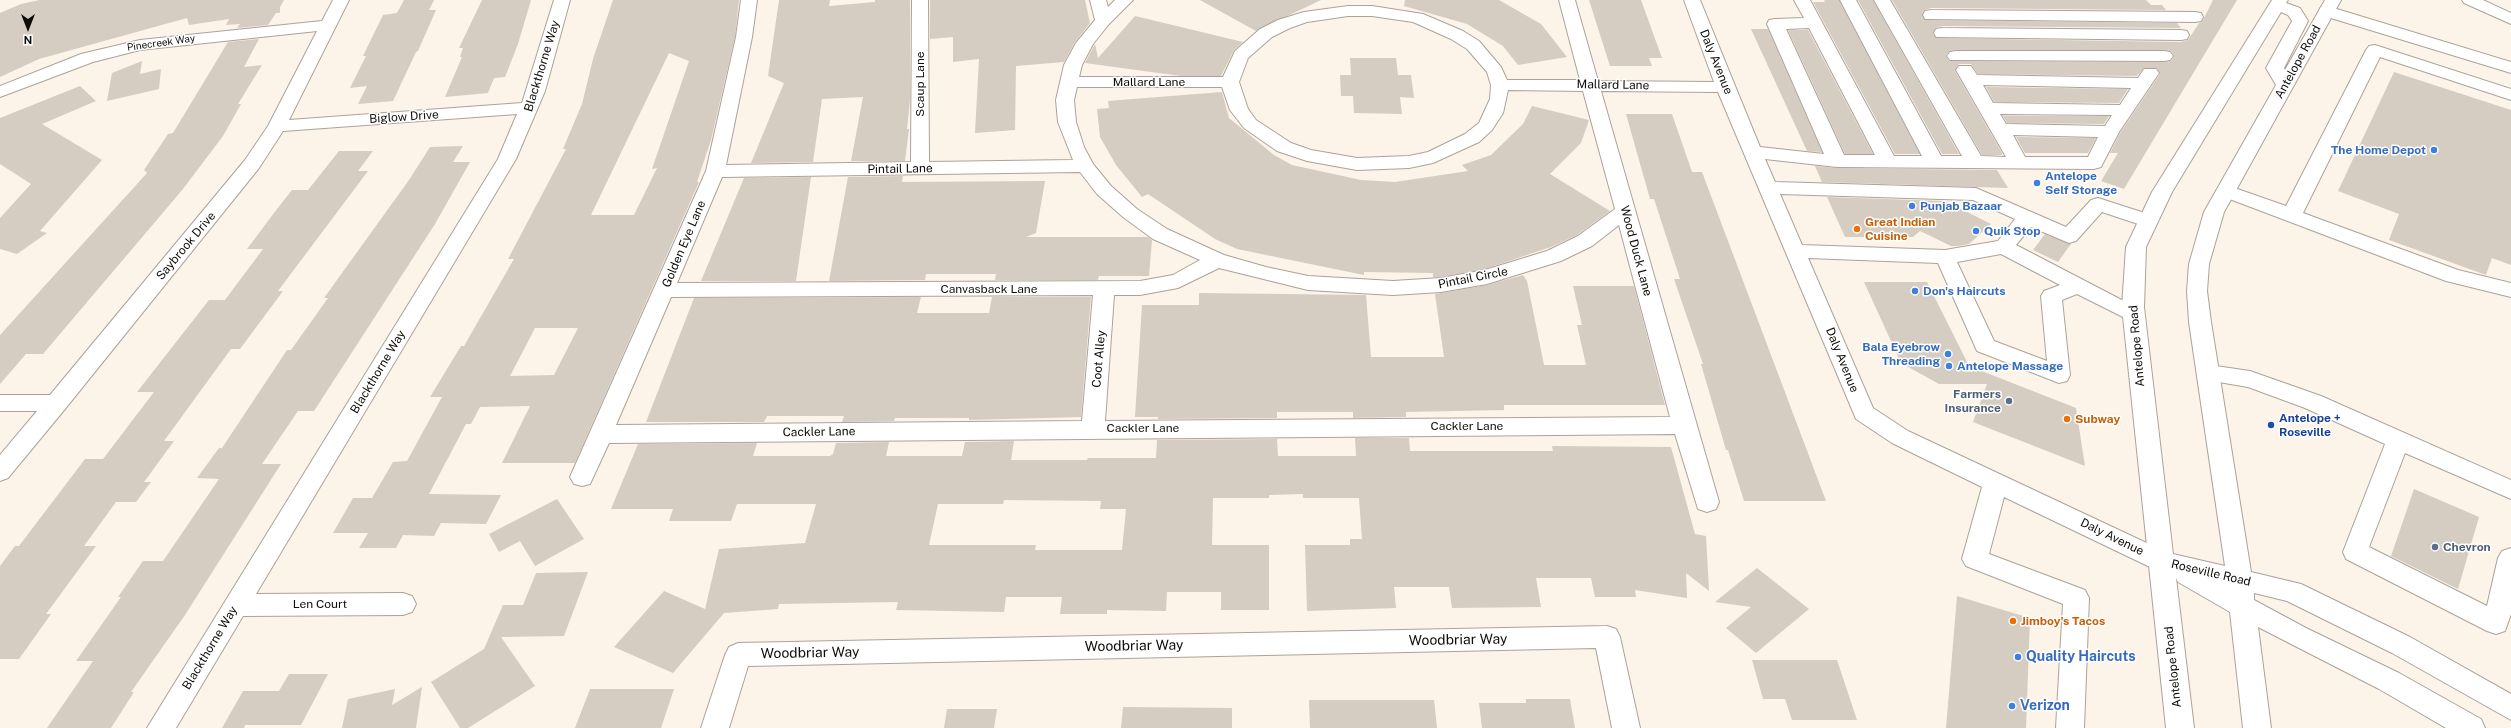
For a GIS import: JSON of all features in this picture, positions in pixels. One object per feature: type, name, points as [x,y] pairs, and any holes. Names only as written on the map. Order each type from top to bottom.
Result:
[{"type":"street","name":"Saybrook Drive","points":[[0,472],[221,205],[252,164],[277,126],[341,0]]},
{"type":"street","name":"Blackthorne Way","points":[[161,728],[508,159],[530,108],[562,0]]},
{"type":"street","name":"Golden Eye Lane","points":[[582,477],[665,290],[715,171],[739,60],[749,0]]},
{"type":"street","name":"Scaup Lane","points":[[920,0],[920,169]]},
{"type":"street","points":[[1098,0],[1103,20]]},
{"type":"street","points":[[1125,0],[1103,20],[1085,42],[1073,65],[1065,100],[1067,122],[1075,147],[1085,166],[1104,190],[1130,213],[1160,234],[1217,260]]},
{"type":"street","name":"Wood Duck Lane","points":[[1567,0],[1684,425],[1707,502]]},
{"type":"street","name":"Daly Avenue","points":[[1692,0],[1725,87],[1797,251],[1864,414],[1900,437],[1996,481],[2161,561]]},
{"type":"street","points":[[1802,0],[1888,161]]},
{"type":"street","points":[[1848,0],[1935,162]]},
{"type":"street","points":[[1882,0],[1975,162]]},
{"type":"street","points":[[1922,0],[2019,162]]},
{"type":"street","points":[[1753,152],[1837,161],[2094,163],[2110,132],[2124,110],[2143,83],[2195,17],[2203,0]]},
{"type":"street","points":[[2470,0],[2511,19]]},
{"type":"street","points":[[2278,3],[2294,12],[2300,21],[2275,68],[2285,86]]},
{"type":"street","name":"Antelope Road","points":[[2180,728],[2133,315],[2136,247],[2162,192],[2278,3]]},
{"type":"street","points":[[2326,4],[2511,68]]},
{"type":"street","name":"Antelope Road","points":[[2257,728],[2238,579],[2197,291],[2199,264],[2214,212],[2285,86],[2326,4]]},
{"type":"street","points":[[1348,11],[1372,11],[1417,18],[1457,34],[1486,57],[1495,71],[1500,85],[1499,99],[1494,113],[1486,126],[1472,138],[1454,148],[1409,162],[1357,164],[1307,155],[1284,147],[1266,136],[1250,124],[1240,110],[1233,96],[1230,82],[1234,68],[1241,55],[1266,33],[1304,18],[1348,11]]},
{"type":"street","points":[[1931,15],[2195,17]]},
{"type":"street","points":[[1814,23],[1775,24],[1837,161]]},
{"type":"street","name":"Pinecreek Way","points":[[0,92],[86,58],[140,45],[328,25]]},
{"type":"street","points":[[1942,33],[2181,34]]},
{"type":"street","points":[[2291,216],[2375,50],[2511,95]]},
{"type":"street","points":[[1956,56],[2164,56]]},
{"type":"street","points":[[1970,80],[2143,83]]},
{"type":"street","name":"Mallard Lane","points":[[1068,82],[1230,82]]},
{"type":"street","name":"Mallard Lane","points":[[1500,85],[1725,87]]},
{"type":"street","name":"Biglow Drive","points":[[277,126],[530,108]]},
{"type":"street","points":[[1988,108],[2124,110]]},
{"type":"street","points":[[2000,129],[2110,132]]},
{"type":"street","name":"Pintail Lane","points":[[715,171],[1085,166]]},
{"type":"street","points":[[1769,188],[1976,194],[2069,236],[2098,204],[2147,221]]},
{"type":"street","points":[[2226,191],[2453,276],[2511,290]]},
{"type":"street","name":"Pintail Circle","points":[[1217,260],[1265,274],[1305,282],[1350,287],[1393,288],[1441,285],[1487,277],[1554,256],[1585,241],[1625,211]]},
{"type":"street","points":[[2004,247],[2028,218]]},
{"type":"street","points":[[1797,251],[1945,257],[2004,247],[2133,315]]},
{"type":"street","points":[[1945,257],[1985,346],[2059,375],[2051,296],[2079,286]]},
{"type":"street","name":"Canvasback Lane","points":[[665,290],[1104,288],[1157,286],[1178,281],[1217,260]]},
{"type":"street","name":"Coot Alley","points":[[1093,429],[1104,288]]},
{"type":"street","points":[[2209,373],[2250,379],[2313,402],[2511,490]]},
{"type":"street","points":[[0,403],[56,403]]},
{"type":"street","name":"Cackler Lane","points":[[602,434],[1684,425]]},
{"type":"street","points":[[2398,439],[2355,552],[2496,623],[2511,558]]},
{"type":"street","points":[[1996,481],[1975,559],[2076,598],[2070,728]]},
{"type":"street","name":"Roseville Road","points":[[2161,561],[2292,592],[2401,645],[2511,708]]},
{"type":"street","name":"Roseville Road","points":[[2161,561],[2297,636],[2395,684],[2471,728]]},
{"type":"street","name":"Len Court","points":[[236,604],[403,604]]},
{"type":"street","name":"Woodbriar Way","points":[[715,728],[738,654],[1607,637],[1626,728]]},
{"type":"building","points":[[40,0],[284,0],[280,7],[280,13],[276,13],[268,25],[237,28],[240,24],[226,25],[229,19],[189,25],[187,18],[39,59],[0,77],[0,13],[21,4]]},
{"type":"building","points":[[404,0],[434,0],[429,10],[436,10],[418,51],[416,52],[393,101],[358,104],[367,86],[350,88],[366,56],[363,56],[383,15],[397,13]]},
{"type":"building","points":[[482,0],[531,0],[518,44],[505,77],[494,78],[488,93],[445,97],[462,57],[460,57],[463,48],[459,48]]},
{"type":"building","points":[[613,0],[739,0],[735,37],[711,140],[697,182],[699,182],[575,463],[502,463],[530,406],[480,407],[471,424],[466,424],[429,494],[501,495],[486,524],[441,523],[434,536],[403,535],[396,548],[359,548],[368,533],[333,533],[353,498],[372,498],[393,462],[407,461],[442,397],[430,397],[461,346],[464,346],[514,259],[508,259],[566,149],[563,149],[582,104],[593,59]],"holes":[[[669,53],[689,61],[652,169],[657,168],[634,215],[591,215]],[[535,328],[578,328],[554,375],[510,376]]]},
{"type":"building","points":[[779,0],[830,0],[829,6],[875,2],[875,0],[910,0],[910,100],[907,129],[909,129],[905,161],[851,161],[863,97],[822,99],[813,162],[751,163],[784,83],[768,76]]},
{"type":"building","points":[[930,0],[1085,0],[1090,23],[1075,42],[1064,62],[1016,66],[1015,130],[975,133],[979,59],[953,62],[953,37],[930,39]]},
{"type":"building","points":[[1200,0],[1321,0],[1256,31]]},
{"type":"building","points":[[1405,0],[1499,0],[1541,24],[1567,57],[1518,65],[1503,46],[1467,24],[1404,6]]},
{"type":"building","points":[[1589,0],[1641,0],[1662,58],[1649,58],[1652,66],[1610,66]]},
{"type":"building","points":[[1824,0],[1839,0],[1920,154],[1895,154],[1813,2],[1825,2]]},
{"type":"building","points":[[1858,0],[1873,0],[1959,154],[1942,154]]},
{"type":"building","points":[[1892,0],[2146,0],[2151,5],[2162,5],[2166,10],[1931,8],[1924,10],[1922,16],[1925,20],[2177,23],[2181,28],[1942,26],[1935,28],[1933,34],[1936,38],[2181,42],[2188,40],[2199,23],[2202,22],[2213,0],[2237,0],[2124,189],[2101,181],[2118,153],[2110,153],[2120,133],[2160,74],[2157,68],[2144,68],[2137,76],[1978,74],[1971,64],[1959,64],[1955,71],[2002,153],[2002,155],[1982,155]],"holes":[[[1956,50],[2171,51],[2174,56],[2171,61],[1949,61],[1946,55],[1950,51]]]},
{"type":"building","points":[[1135,16],[1243,42],[1234,50],[1221,76],[1181,76],[1085,63],[1095,44],[1098,58]]},
{"type":"building","points":[[1751,29],[1768,29],[1822,152],[1807,151]]},
{"type":"building","points":[[1788,30],[1808,30],[1873,154],[1845,154]]},
{"type":"building","points":[[259,39],[244,67],[262,65],[238,104],[241,104],[223,136],[183,189],[43,354],[26,354],[0,384],[0,335],[147,173],[144,170],[168,134],[173,133],[228,42]]},
{"type":"building","points":[[1350,58],[1396,58],[1398,75],[1411,75],[1414,98],[1400,97],[1402,114],[1354,113],[1353,96],[1341,96],[1340,75],[1351,75]]},
{"type":"building","points":[[142,61],[140,74],[161,69],[159,89],[107,101],[112,73]]},
{"type":"building","name":"The Home Depot","points":[[2394,72],[2511,110],[2511,265],[2492,258],[2486,275],[2389,240],[2399,214],[2338,191]]},
{"type":"building","points":[[80,86],[96,101],[42,124],[102,160],[40,231],[47,233],[17,254],[0,249],[0,218],[31,184],[0,164],[0,118]]},
{"type":"building","points":[[1986,87],[2128,89],[2119,103],[1994,102]]},
{"type":"building","points":[[1222,92],[1229,118],[1274,155],[1292,165],[1361,180],[1395,182],[1468,171],[1462,165],[1491,155],[1523,124],[1532,106],[1589,120],[1581,143],[1550,174],[1610,211],[1577,235],[1551,247],[1485,269],[1441,277],[1433,277],[1433,273],[1364,272],[1364,275],[1237,249],[1215,239],[1148,194],[1142,197],[1116,165],[1100,137],[1097,109],[1109,108],[1108,101]]},
{"type":"building","points":[[1626,114],[1672,114],[1692,172],[1702,172],[1826,501],[1744,501],[1728,450],[1726,450],[1701,364],[1703,364],[1674,279],[1680,279],[1654,199],[1650,199]]},
{"type":"building","points":[[2003,116],[2109,116],[2104,124],[2007,123]]},
{"type":"building","points":[[2016,137],[2096,138],[2088,153],[2025,153]]},
{"type":"building","points":[[463,146],[453,162],[470,162],[435,224],[314,411],[298,411],[262,464],[281,464],[185,615],[131,692],[134,692],[111,728],[47,728],[93,661],[76,661],[121,597],[118,597],[143,561],[163,561],[219,479],[197,478],[219,448],[222,448],[287,350],[291,350],[328,298],[324,298],[409,180],[430,147]]},
{"type":"building","points":[[339,151],[373,151],[358,171],[368,171],[278,291],[283,291],[240,349],[231,349],[164,441],[174,441],[144,482],[151,482],[136,502],[116,502],[84,546],[96,546],[46,614],[51,614],[19,659],[0,659],[0,566],[15,546],[19,546],[85,459],[103,459],[154,392],[137,392],[209,300],[225,300],[263,249],[247,249],[277,209],[292,190],[308,190]]},
{"type":"building","points":[[1815,166],[1837,168],[1997,170],[2008,188],[1822,182]]},
{"type":"building","points":[[903,176],[902,182],[1045,181],[1036,233],[1026,237],[1148,237],[1152,240],[1149,276],[1099,276],[1098,280],[995,280],[996,274],[926,274],[925,280],[829,281],[848,177]]},
{"type":"building","points":[[811,177],[796,281],[701,281],[744,178]]},
{"type":"building","points":[[1827,197],[1945,201],[1991,224],[1969,244],[1958,246],[1951,246],[1920,231],[1913,237],[1845,237]]},
{"type":"building","points":[[2045,234],[2071,244],[2058,262],[2033,250]]},
{"type":"building","points":[[1523,275],[1527,281],[1544,365],[1586,365],[1577,325],[1582,325],[1573,286],[1634,286],[1665,405],[1504,405],[1504,410],[1406,412],[1406,417],[1353,418],[1353,412],[1277,412],[1277,418],[1158,419],[1158,417],[1135,417],[1142,305],[1199,305],[1199,293],[1366,295],[1371,357],[1444,357],[1435,294],[1487,285]]},
{"type":"building","points":[[1864,282],[1927,282],[1969,366],[2076,408],[2085,466],[1973,422],[1987,384],[1939,384],[1901,363]]},
{"type":"building","points":[[921,297],[917,313],[989,313],[992,297],[1091,297],[1081,417],[969,420],[969,418],[895,418],[894,421],[842,422],[844,416],[767,416],[764,422],[646,422],[694,298]]},
{"type":"building","points":[[1355,438],[1409,438],[1410,451],[1553,451],[1552,446],[1671,447],[1695,534],[1706,536],[1709,591],[1686,573],[1687,598],[1635,590],[1636,597],[1595,597],[1591,578],[1536,578],[1541,607],[1452,608],[1449,587],[1394,587],[1396,608],[1307,611],[1305,545],[1350,545],[1350,539],[1362,539],[1359,498],[1303,498],[1303,494],[1269,495],[1269,498],[1213,498],[1212,545],[1269,545],[1269,610],[1221,610],[1221,592],[1167,592],[1166,611],[1107,610],[1107,614],[1060,614],[1062,597],[1006,597],[1004,612],[896,610],[898,602],[779,604],[778,609],[724,613],[673,673],[614,647],[664,591],[705,609],[719,549],[805,543],[816,504],[737,504],[731,521],[669,521],[673,509],[611,509],[638,444],[757,443],[753,456],[830,456],[833,454],[836,443],[889,442],[886,456],[962,456],[965,442],[1014,441],[1011,460],[1087,460],[1088,458],[1156,458],[1157,440],[1277,439],[1278,456],[1356,456]],"holes":[[[1004,500],[1101,501],[1100,509],[1126,509],[1122,550],[1035,550],[1036,545],[929,545],[938,504],[1003,504]]]},
{"type":"building","points":[[2414,489],[2479,517],[2458,589],[2391,556]]},
{"type":"building","points":[[557,499],[584,539],[535,566],[520,541],[499,552],[489,534]]},
{"type":"building","points":[[1757,568],[1809,609],[1756,653],[1726,628],[1751,607],[1715,602]]},
{"type":"building","points":[[588,572],[564,636],[501,637],[535,686],[468,728],[460,728],[431,682],[484,649],[503,605],[523,605],[536,573]]},
{"type":"building","points":[[1957,596],[2030,618],[2026,728],[1946,728]]},
{"type":"building","points":[[1752,660],[1837,660],[1857,720],[1792,720],[1785,699],[1763,699]]},
{"type":"building","points":[[289,674],[328,674],[301,725],[245,725],[244,728],[222,728],[243,691],[279,691]]},
{"type":"building","points":[[422,687],[416,728],[342,728],[348,699],[395,689],[392,705]]},
{"type":"building","points":[[590,689],[674,689],[661,728],[575,728]]},
{"type":"building","points":[[1526,699],[1570,699],[1575,728],[1482,728],[1479,703],[1526,703]]},
{"type":"building","points":[[1309,700],[1434,700],[1437,728],[1310,728]]},
{"type":"building","points":[[1123,707],[1232,708],[1232,728],[1121,728]]},
{"type":"building","points":[[947,709],[997,709],[994,728],[944,728]]},
{"type":"place","name":"The Home Depot","points":[[2434,150]]},
{"type":"place","name":"Antelope Self Storage","points":[[2037,183]]},
{"type":"place","name":"Punjab Bazaar","points":[[1912,206]]},
{"type":"place","name":"Great Indian Cuisine","points":[[1857,229]]},
{"type":"place","name":"Quik Stop","points":[[1976,231]]},
{"type":"place","name":"Don's Haircuts","points":[[1915,291]]},
{"type":"place","name":"Bala Eyebrow Threading","points":[[1948,354]]},
{"type":"place","name":"Antelope Massage","points":[[1949,366]]},
{"type":"place","name":"Farmers Insurance","points":[[2009,401]]},
{"type":"place","name":"Subway","points":[[2067,419]]},
{"type":"place","name":"Antelope + Roseville","points":[[2271,425]]},
{"type":"place","name":"Chevron","points":[[2435,547]]},
{"type":"place","name":"Jimboy's Tacos","points":[[2013,621]]},
{"type":"place","name":"Quality Haircuts","points":[[2018,657]]},
{"type":"place","name":"Verizon","points":[[2012,706]]}]
